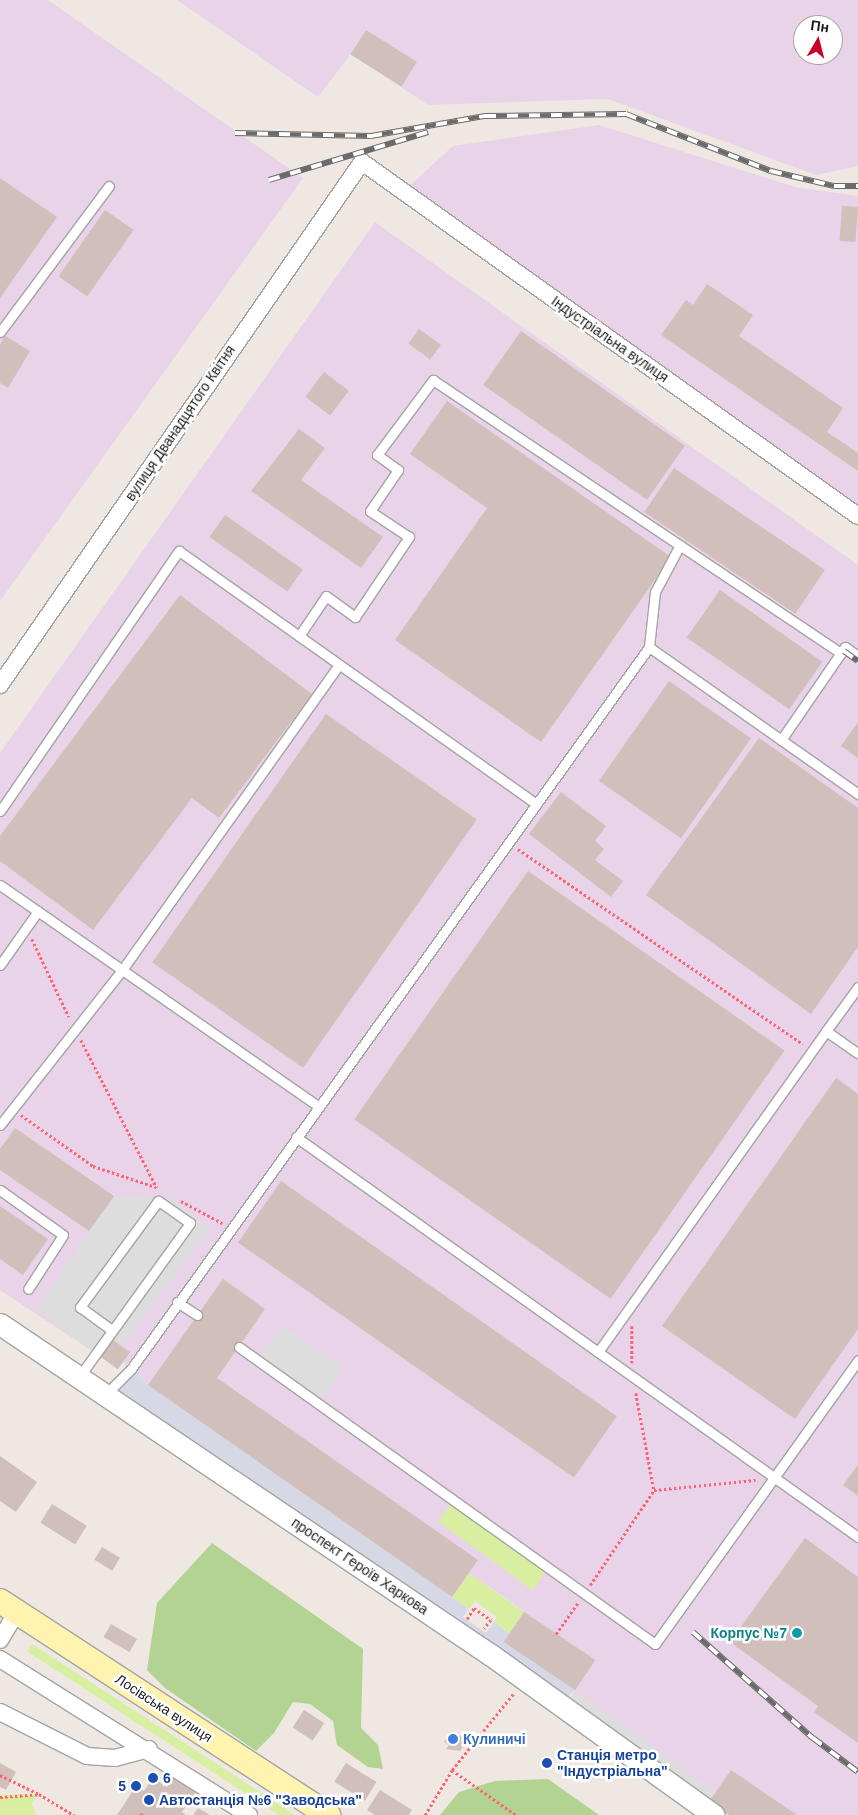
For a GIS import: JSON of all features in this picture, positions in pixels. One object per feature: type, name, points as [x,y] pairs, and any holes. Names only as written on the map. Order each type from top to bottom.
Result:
[{"type":"main road","name":"Лосівська вулиця","points":[[9,1607],[328,1815]]},
{"type":"street","name":"Індустріальна вулиця","points":[[362,162],[858,516]]},
{"type":"street","name":"вулиця Дванадцятого Квітня","points":[[0,685],[362,162]]},
{"type":"street","name":"проспект Героїв Харкова","points":[[0,1324],[525,1679],[714,1815]]},
{"type":"street","points":[[0,1640],[9,1607]]},
{"type":"street","points":[[0,1659],[149,1749],[249,1815]]},
{"type":"street","points":[[0,1712],[87,1756],[115,1758],[149,1749]]},
{"type":"lane","points":[[0,332],[109,186]]},
{"type":"lane","points":[[299,636],[326,596],[355,616],[409,537],[370,510],[398,470],[377,456],[432,380],[842,653]]},
{"type":"lane","points":[[106,1394],[130,1369],[230,1227],[649,647],[655,592],[680,545]]},
{"type":"lane","points":[[0,810],[179,551],[536,804]]},
{"type":"lane","points":[[649,647],[858,794]]},
{"type":"lane","points":[[781,740],[845,647],[858,656]]},
{"type":"lane","points":[[0,1125],[122,970],[339,665]]},
{"type":"lane","points":[[0,884],[318,1106]]},
{"type":"lane","points":[[0,965],[38,911]]},
{"type":"lane","points":[[598,1352],[858,987]]},
{"type":"lane","points":[[826,1031],[858,1053]]},
{"type":"lane","points":[[296,1138],[858,1537]]},
{"type":"lane","points":[[0,1190],[63,1235],[28,1288]]},
{"type":"lane","points":[[79,1377],[110,1329],[190,1224],[158,1201],[80,1307],[110,1329]]},
{"type":"lane","points":[[177,1302],[197,1315]]},
{"type":"lane","points":[[239,1346],[656,1644],[858,1360]]},
{"type":"path","points":[[508,842],[812,1050]]},
{"type":"path","points":[[27,927],[75,1029],[157,1188]]},
{"type":"path","points":[[12,1108],[93,1166],[165,1192]]},
{"type":"path","points":[[173,1196],[230,1227]]},
{"type":"path","points":[[556,1634],[654,1490],[775,1478]]},
{"type":"path","points":[[467,1619],[474,1608],[491,1620],[484,1631]]},
{"type":"path","points":[[425,1815],[452,1770],[525,1679]]},
{"type":"path","points":[[452,1770],[516,1815]]},
{"type":"path","points":[[0,1775],[39,1794],[74,1815]]},
{"type":"path","points":[[0,1797],[39,1794]]},
{"type":"shaded area","points":[[0,0],[48,0],[303,178],[0,601]]},
{"type":"shaded area","points":[[177,0],[858,0],[858,166],[816,175],[608,99],[428,105],[351,54],[318,97]]},
{"type":"shaded area","points":[[599,125],[795,187],[858,196],[858,516],[403,192],[453,146]]},
{"type":"shaded area","points":[[375,222],[858,565],[858,1815],[729,1815],[709,1802],[716,1792],[503,1641],[524,1611],[469,1573],[452,1597],[148,1385],[123,1362],[118,1368],[0,1290],[0,753]]},
{"type":"shaded area","points":[[114,1196],[172,1199],[210,1228],[121,1346],[97,1354],[36,1311]]},
{"type":"shaded area","points":[[282,1325],[343,1368],[319,1403],[257,1360]]},
{"type":"shaded area","points":[[131,1369],[148,1385],[469,1609],[463,1617],[486,1633],[494,1622],[509,1633],[504,1641],[575,1690],[564,1701],[116,1394]]},
{"type":"shaded area","points":[[575,1690],[716,1792],[705,1808],[567,1704]]},
{"type":"green space","points":[[452,1502],[547,1571],[533,1590],[438,1521]]},
{"type":"green space","points":[[212,1543],[363,1649],[361,1728],[378,1745],[383,1769],[368,1767],[337,1745],[333,1721],[310,1704],[293,1702],[274,1733],[256,1751],[165,1688],[147,1670],[157,1603]]},
{"type":"green space","points":[[469,1573],[524,1612],[509,1633],[494,1622],[497,1617],[475,1601],[469,1609],[452,1597]]},
{"type":"green space","points":[[32,1644],[294,1814],[279,1815],[27,1652]]},
{"type":"green space","points":[[548,1779],[599,1815],[440,1815],[459,1792],[495,1781]]},
{"type":"green space","points":[[39,1794],[32,1803],[36,1815],[0,1815],[0,1795]]},
{"type":"building","points":[[366,30],[417,62],[402,86],[351,55]]},
{"type":"building","points":[[0,178],[57,217],[0,298]]},
{"type":"building","points":[[842,206],[858,207],[856,242],[840,241]]},
{"type":"building","points":[[105,210],[134,230],[87,296],[59,276]]},
{"type":"building","points":[[707,284],[753,315],[739,336],[843,408],[827,432],[858,453],[858,471],[661,335],[686,300],[693,305]]},
{"type":"building","points":[[419,329],[441,345],[430,359],[408,344]]},
{"type":"building","points":[[521,331],[685,446],[647,500],[483,385]]},
{"type":"building","points":[[5,336],[30,351],[8,388],[0,383],[0,345]]},
{"type":"building","points":[[324,372],[349,391],[330,415],[305,397]]},
{"type":"building","points":[[447,401],[671,557],[541,742],[395,640],[487,508],[410,454]]},
{"type":"building","points":[[299,429],[325,448],[301,480],[383,537],[361,568],[251,491]]},
{"type":"building","points":[[674,468],[825,570],[795,614],[644,512]]},
{"type":"building","points":[[225,515],[303,569],[287,592],[210,537]]},
{"type":"building","points":[[720,590],[822,662],[789,709],[687,638]]},
{"type":"building","points":[[180,595],[312,694],[219,818],[192,798],[93,930],[0,861],[0,836]]},
{"type":"building","points":[[669,681],[751,738],[681,838],[599,781]]},
{"type":"building","points":[[326,714],[477,820],[303,1068],[152,962]]},
{"type":"building","points":[[858,722],[858,758],[841,746]]},
{"type":"building","points":[[759,738],[858,808],[858,947],[811,1014],[646,895]]},
{"type":"building","points":[[561,792],[606,826],[595,841],[604,849],[595,860],[623,881],[611,897],[529,834]]},
{"type":"building","points":[[528,871],[784,1051],[611,1299],[354,1119]]},
{"type":"building","points":[[836,1078],[858,1094],[858,1329],[795,1419],[662,1326]]},
{"type":"building","points":[[15,1128],[114,1196],[89,1231],[0,1170],[0,1149]]},
{"type":"building","points":[[281,1181],[617,1416],[574,1478],[238,1242]]},
{"type":"building","points":[[0,1206],[48,1239],[23,1275],[0,1259]]},
{"type":"building","points":[[223,1279],[265,1309],[217,1378],[478,1560],[452,1597],[148,1385]]},
{"type":"building","points":[[109,1337],[130,1352],[118,1369],[97,1354]]},
{"type":"building","points":[[0,1456],[37,1482],[16,1512],[0,1501]]},
{"type":"building","points":[[858,1465],[858,1496],[843,1485]]},
{"type":"building","points":[[52,1504],[87,1526],[75,1544],[40,1523]]},
{"type":"building","name":"Корпус №7","points":[[805,1538],[858,1577],[858,1743],[814,1712],[818,1706],[730,1642]]},
{"type":"building","points":[[102,1547],[120,1558],[112,1571],[94,1560]]},
{"type":"building","points":[[524,1612],[595,1660],[575,1690],[504,1642]]},
{"type":"building","points":[[111,1624],[137,1639],[129,1652],[104,1637]]},
{"type":"building","points":[[304,1710],[324,1723],[313,1741],[293,1728]]},
{"type":"building","name":"Кулиничі","points":[[450,1732],[461,1736],[464,1745],[460,1751],[446,1749],[449,1745],[444,1742]]},
{"type":"building","points":[[0,1763],[16,1772],[6,1790],[0,1787]]},
{"type":"building","points":[[346,1763],[377,1782],[365,1801],[334,1782]]},
{"type":"building","points":[[731,1770],[797,1815],[729,1815],[709,1802]]},
{"type":"building","points":[[174,1776],[197,1790],[182,1812],[186,1815],[117,1815],[136,1786],[144,1791],[153,1778],[167,1787]]},
{"type":"building","points":[[380,1790],[412,1810],[409,1815],[375,1815],[367,1810]]},
{"type":"building","points":[[198,1808],[210,1815],[193,1815]]},
{"type":"railway","points":[[235,133],[371,136],[485,116],[626,114],[771,171],[834,186],[858,186]]},
{"type":"railway","points":[[269,180],[428,132]]},
{"type":"railway","points":[[844,651],[858,661]]},
{"type":"railway","points":[[693,1632],[813,1738],[858,1772]]},
{"type":"place","name":"Корпус №7","points":[[797,1633]]},
{"type":"place","name":"Кулиничі","points":[[453,1739]]},
{"type":"place","name":"Станція метро \"Індустріальна\"","points":[[547,1763]]},
{"type":"place","name":"6","points":[[153,1778]]},
{"type":"place","name":"5","points":[[136,1786]]},
{"type":"place","name":"Автостанція №6 \"Заводська\"","points":[[149,1800]]}]
